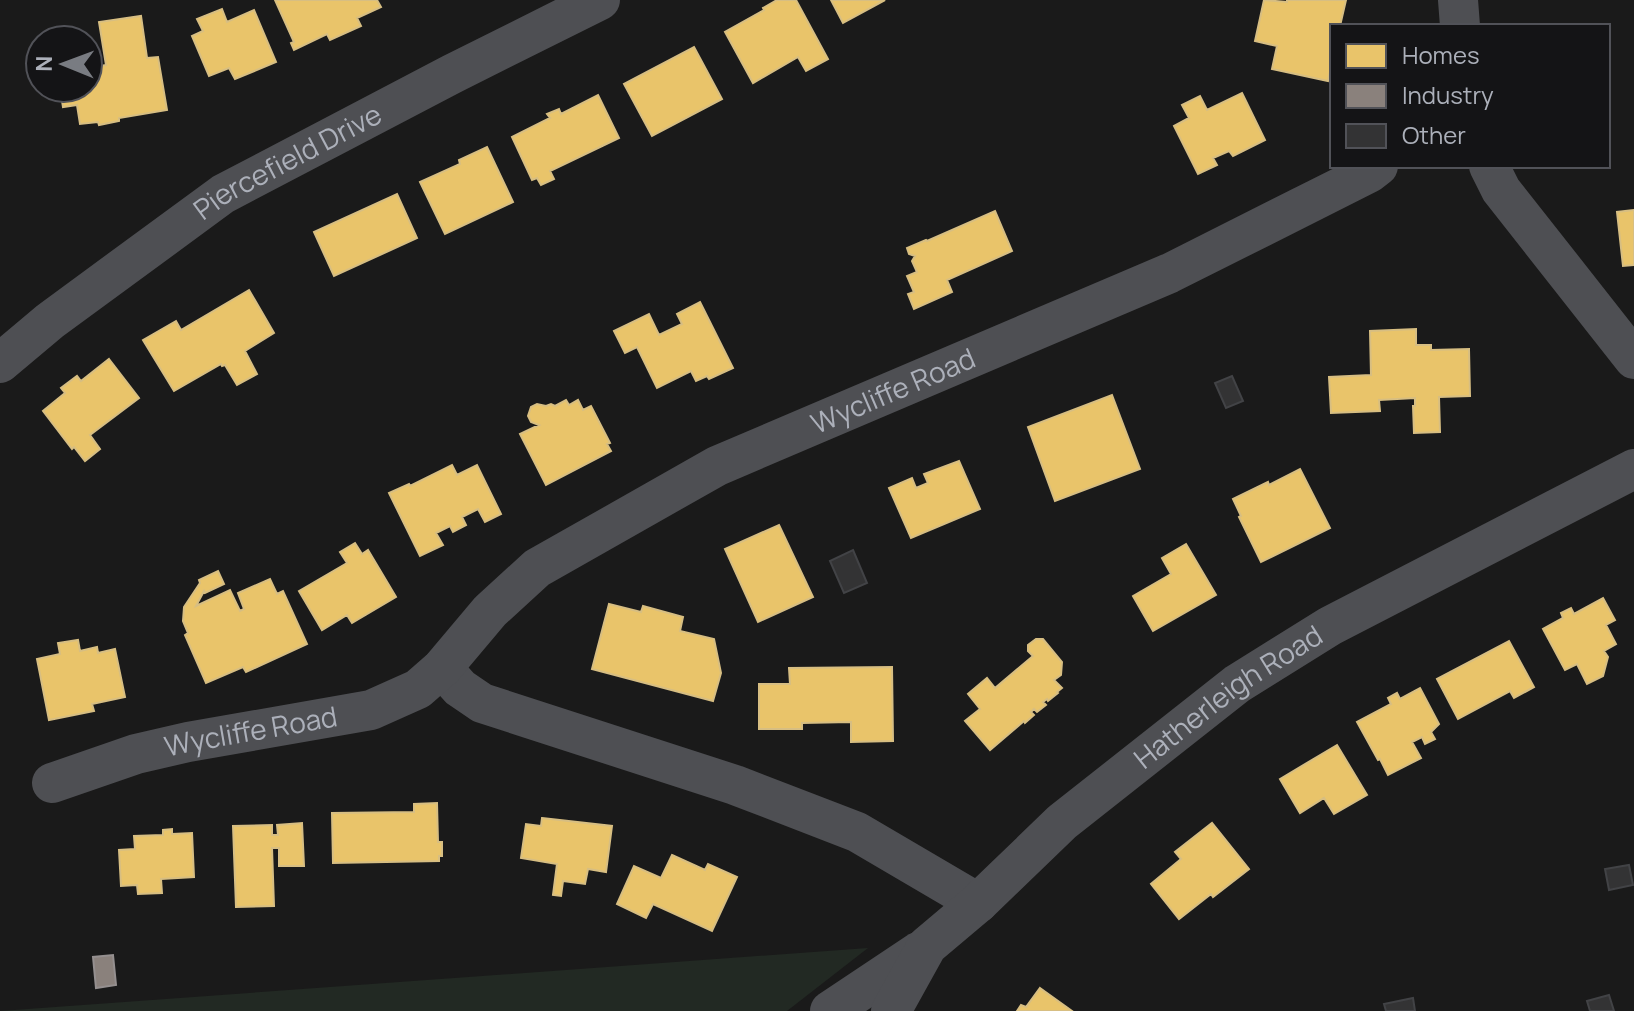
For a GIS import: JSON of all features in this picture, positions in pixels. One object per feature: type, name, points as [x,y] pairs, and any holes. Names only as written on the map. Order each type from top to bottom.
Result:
[{"type":"street","name":"Piercefield Drive","points":[[0,363],[50,321],[223,194],[600,0]]},
{"type":"street","points":[[1458,0],[1460,24]]},
{"type":"street","name":"Wycliffe Road","points":[[52,783],[136,754],[188,742],[371,710],[418,689],[442,668],[490,611],[537,568],[717,466],[1170,273],[1375,168]]},
{"type":"street","points":[[1490,168],[1501,190],[1634,359]]},
{"type":"street","name":"Hatherleigh Road","points":[[891,1011],[927,946],[978,903],[1062,822],[1237,684],[1330,626],[1634,469]]},
{"type":"street","points":[[442,668],[460,688],[482,703],[735,785],[857,832],[978,903]]},
{"type":"street","points":[[830,1011],[927,946]]},
{"type":"shaded area","points":[[868,948],[787,1011],[0,1011]]},
{"type":"building: Homes","points":[[275,0],[377,0],[381,7],[357,18],[361,26],[330,40],[327,34],[294,50],[291,43],[294,42]]},
{"type":"building: Homes","points":[[777,0],[796,0],[828,59],[806,71],[798,57],[753,83],[725,32]]},
{"type":"building: Homes","points":[[831,0],[885,0],[843,23]]},
{"type":"building: Homes","points":[[1264,0],[1346,0],[1340,24],[1330,24],[1328,81],[1272,69],[1277,46],[1255,41]]},
{"type":"building: Homes","points":[[222,9],[227,22],[254,10],[276,62],[235,79],[229,68],[209,76],[192,36],[203,31],[197,19]]},
{"type":"building: Homes","points":[[141,16],[147,58],[158,57],[167,110],[119,118],[119,121],[99,125],[98,122],[80,124],[77,105],[63,107],[63,104],[104,104],[104,24],[99,22]]},
{"type":"building: Homes","points":[[694,47],[722,99],[652,136],[624,84]]},
{"type":"building: Homes","points":[[1242,93],[1265,140],[1233,156],[1229,151],[1213,158],[1217,165],[1198,174],[1174,126],[1189,118],[1182,105],[1200,96],[1207,110]]},
{"type":"building: Homes","points":[[598,95],[619,138],[550,171],[554,179],[541,185],[537,178],[532,180],[512,137],[550,118],[547,114],[559,109],[561,114]]},
{"type":"building: Homes","points":[[487,147],[513,202],[445,234],[420,182],[460,164],[459,160]]},
{"type":"building: Homes","points":[[397,194],[417,238],[334,276],[314,232]]},
{"type":"building: Homes","points":[[1634,210],[1634,265],[1623,266],[1617,212]]},
{"type":"building: Homes","points":[[995,211],[1012,251],[947,280],[952,292],[914,309],[908,294],[914,292],[907,276],[917,272],[912,261],[915,256],[909,254],[907,248]]},
{"type":"building: Homes","points":[[249,290],[274,333],[245,351],[257,374],[237,385],[225,365],[221,364],[174,391],[143,340],[176,321],[181,330]]},
{"type":"building: Homes","points":[[700,302],[733,368],[709,379],[707,376],[696,381],[691,371],[657,388],[637,347],[625,353],[614,331],[649,314],[659,335],[682,324],[677,314]]},
{"type":"building: Homes","points":[[1416,329],[1416,345],[1431,345],[1431,350],[1469,349],[1470,396],[1439,397],[1440,432],[1414,433],[1415,398],[1379,400],[1380,411],[1331,413],[1329,377],[1371,375],[1370,331]]},
{"type":"building: Homes","points":[[109,359],[139,398],[90,435],[100,449],[85,461],[43,411],[65,393],[61,388],[77,376],[81,381]]},
{"type":"building: Homes","points":[[1112,395],[1140,469],[1055,501],[1028,427]]},
{"type":"building: Homes","points":[[566,400],[569,405],[578,400],[583,410],[591,406],[611,451],[546,485],[520,434],[539,425],[531,422],[528,416],[531,407],[537,404],[555,406]]},
{"type":"building: Homes","points":[[959,461],[980,509],[911,538],[889,488],[912,478],[916,488],[928,483],[924,474]]},
{"type":"building: Homes","points":[[452,465],[457,475],[477,465],[501,514],[485,522],[478,509],[462,517],[466,525],[453,532],[450,526],[436,533],[443,545],[420,556],[389,493]]},
{"type":"building: Homes","points":[[1300,469],[1330,528],[1261,562],[1233,499]]},
{"type":"building: Homes","points":[[779,525],[813,597],[758,622],[725,549]]},
{"type":"building: Homes","points":[[355,543],[362,554],[368,550],[396,597],[352,623],[347,615],[322,630],[299,591],[347,563],[340,552]]},
{"type":"building: Homes","points":[[1186,544],[1216,595],[1153,631],[1133,596],[1171,574],[1162,558]]},
{"type":"building: Homes","points":[[218,571],[224,584],[204,591],[196,606],[230,590],[240,611],[244,609],[238,593],[270,579],[277,594],[283,591],[307,644],[246,672],[243,667],[206,683],[185,635],[188,633],[183,621],[184,607],[199,580]]},
{"type":"building: Homes","points":[[1603,598],[1615,620],[1606,625],[1616,644],[1604,651],[1608,657],[1603,676],[1587,684],[1577,664],[1565,670],[1543,629],[1563,618],[1561,613],[1571,608],[1574,614]]},
{"type":"building: Homes","points":[[609,604],[641,612],[643,606],[683,617],[680,631],[714,639],[721,673],[713,701],[592,669]]},
{"type":"building: Homes","points":[[1036,639],[1043,639],[1062,662],[1061,675],[1054,680],[1062,688],[1043,702],[1046,705],[1037,712],[1034,709],[1031,712],[1034,715],[990,750],[965,721],[980,709],[968,694],[987,678],[995,688],[1033,656],[1028,651],[1028,645]]},
{"type":"building: Homes","points":[[78,640],[80,651],[97,647],[98,653],[115,649],[125,697],[92,704],[94,711],[49,720],[37,659],[60,654],[58,643]]},
{"type":"building: Homes","points":[[1509,641],[1534,687],[1514,698],[1510,691],[1458,719],[1437,679]]},
{"type":"building: Homes","points":[[892,667],[893,741],[851,742],[851,722],[802,723],[802,729],[759,729],[759,684],[790,684],[789,668]]},
{"type":"building: Homes","points":[[1420,688],[1439,724],[1431,732],[1435,739],[1425,744],[1422,737],[1412,742],[1421,758],[1388,775],[1357,722],[1391,704],[1388,698],[1397,693],[1400,699]]},
{"type":"building: Homes","points":[[1337,745],[1367,795],[1334,814],[1324,798],[1300,813],[1280,779]]},
{"type":"building: Homes","points":[[437,803],[438,842],[442,842],[439,861],[333,863],[332,813],[414,812],[414,804]]},
{"type":"building: Homes","points":[[542,818],[612,826],[606,872],[588,869],[585,884],[563,881],[561,896],[553,895],[557,864],[521,858],[526,824],[541,826]]},
{"type":"building: Homes","points":[[302,823],[304,866],[279,866],[279,848],[272,848],[274,906],[236,907],[233,826],[272,825],[272,835],[278,835],[277,825]]},
{"type":"building: Homes","points":[[1212,823],[1249,869],[1179,919],[1151,884],[1181,859],[1175,852]]},
{"type":"building: Homes","points":[[172,829],[172,834],[192,833],[194,877],[161,879],[162,893],[138,894],[137,885],[121,886],[119,850],[135,849],[134,836],[163,835],[163,830]]},
{"type":"building: Homes","points":[[672,855],[705,870],[708,864],[737,877],[712,931],[653,904],[646,918],[617,904],[634,866],[661,878]]},
{"type":"building: Homes","points":[[1040,988],[1072,1011],[1017,1011],[1021,1005],[1026,1007]]},
{"type":"building: Industry","points":[[113,955],[116,985],[96,988],[93,957]]},
{"type":"building: Other","points":[[1232,376],[1243,401],[1226,408],[1215,383]]},
{"type":"building: Other","points":[[853,550],[867,583],[844,593],[830,561]]},
{"type":"building: Other","points":[[1629,865],[1633,885],[1609,890],[1605,869]]},
{"type":"building: Other","points":[[1609,995],[1614,1011],[1590,1011],[1587,1001]]},
{"type":"building: Other","points":[[1413,998],[1415,1011],[1386,1011],[1384,1004]]}]
